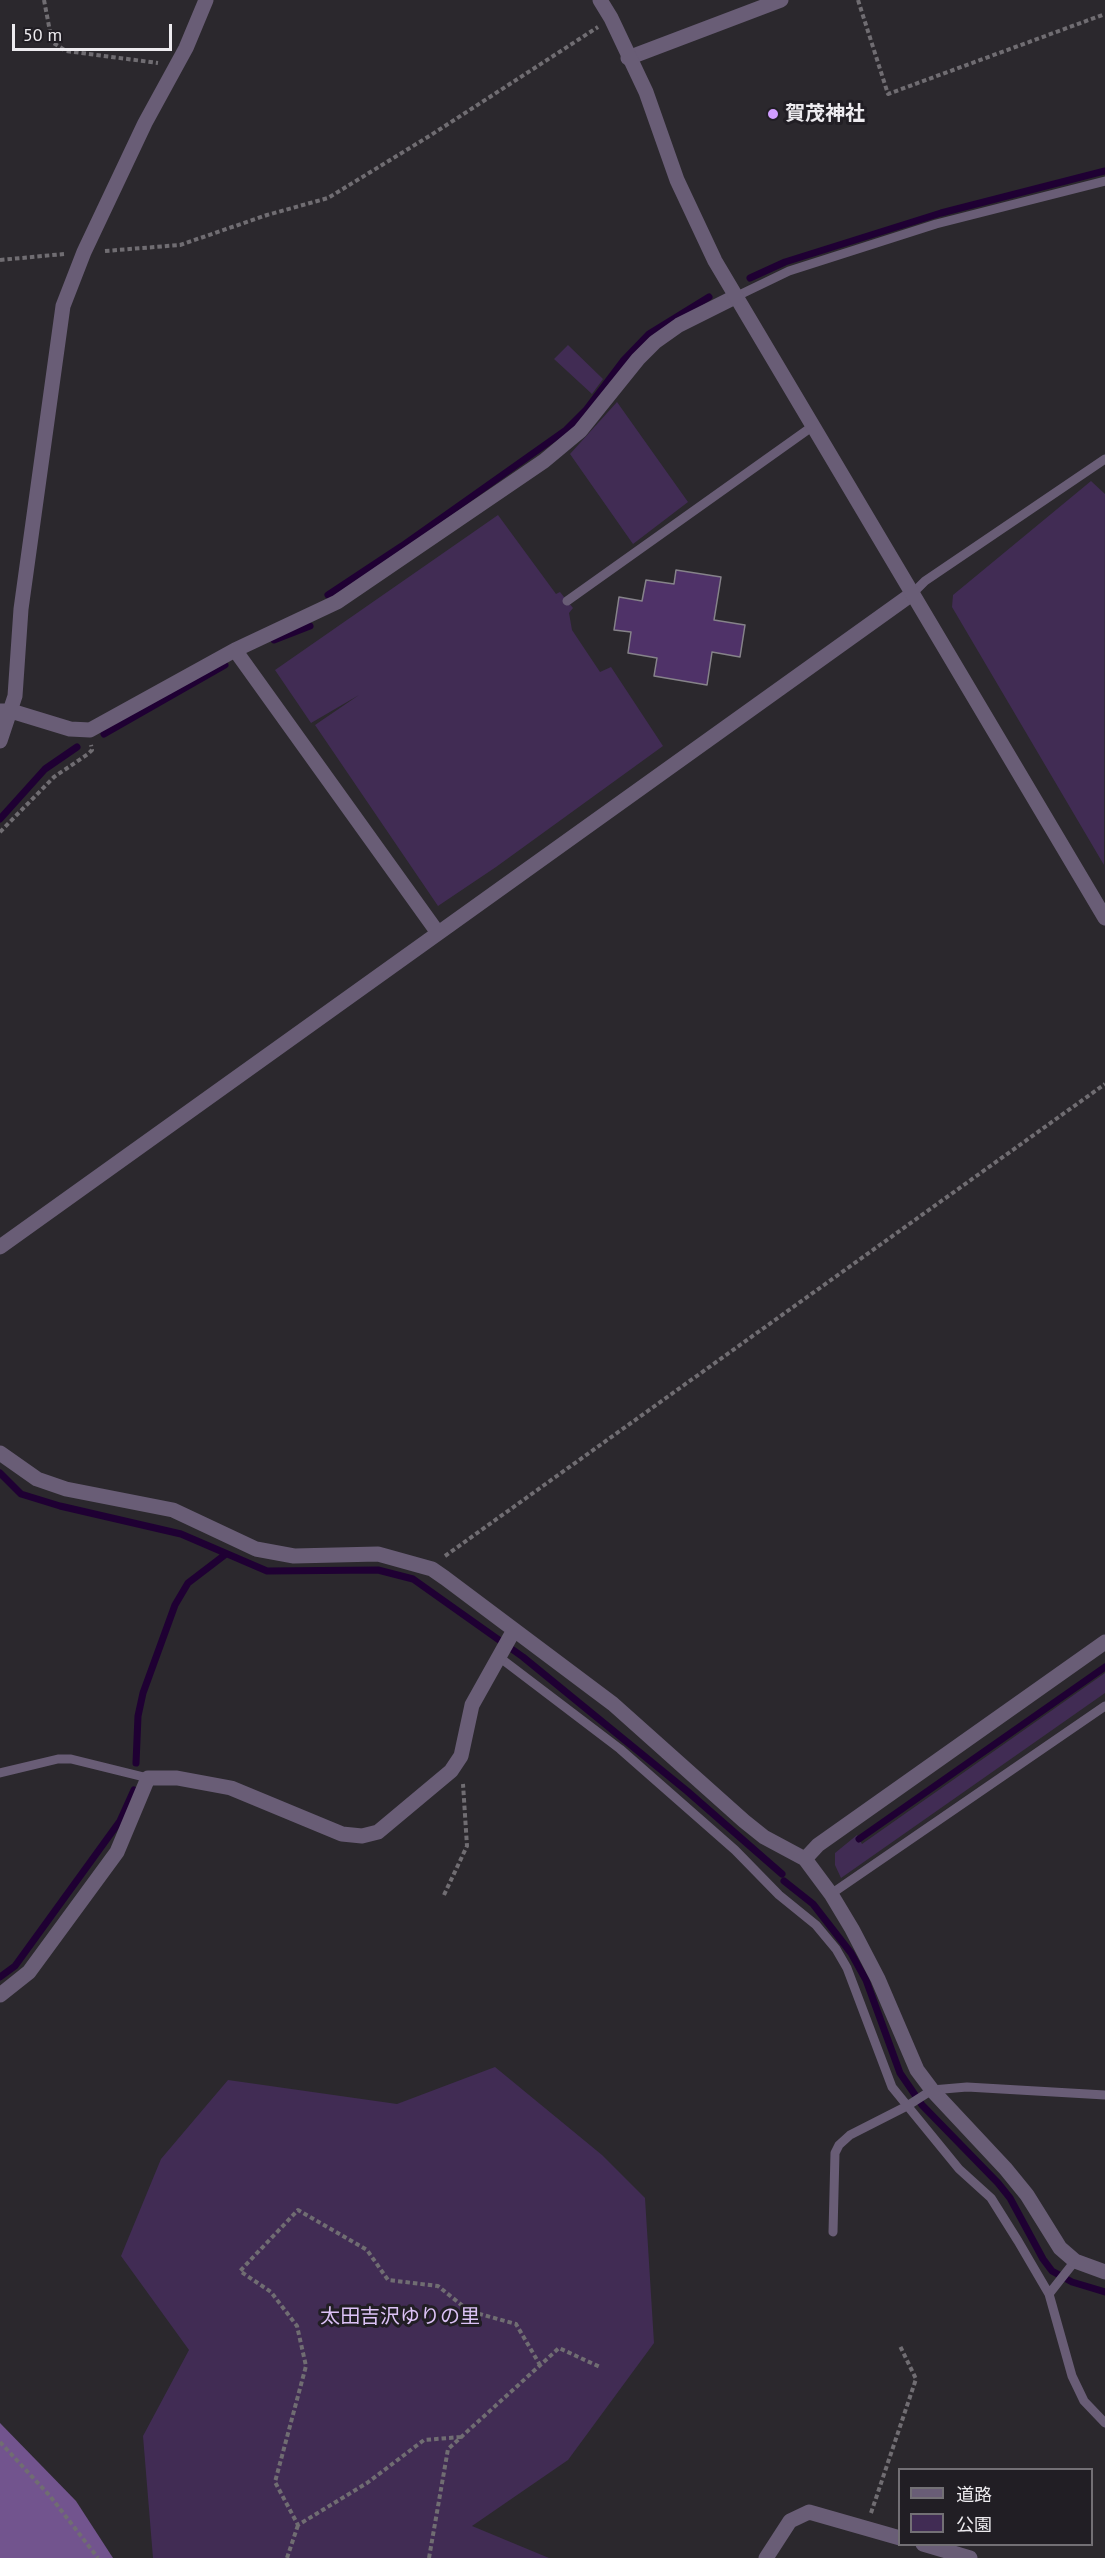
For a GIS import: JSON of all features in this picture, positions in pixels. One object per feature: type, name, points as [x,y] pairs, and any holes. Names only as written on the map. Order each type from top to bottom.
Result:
[{"type":"street","points":[[0,741],[6,711],[15,696],[21,609],[63,306],[84,252],[172,70],[186,48],[206,0]]},
{"type":"street","points":[[600,0],[646,92],[691,212],[735,297],[1105,918]]},
{"type":"street","points":[[628,58],[781,0]]},
{"type":"street","points":[[6,711],[70,729],[90,730],[235,650],[337,602],[544,461],[580,431],[638,359],[655,342],[679,325],[735,297]]},
{"type":"street","points":[[0,1247],[912,594]]},
{"type":"street","points":[[235,650],[438,933]]},
{"type":"street","points":[[0,1453],[38,1479],[66,1489],[173,1510],[256,1549],[294,1556],[378,1554],[432,1569],[613,1704],[764,1837],[805,1859],[831,1894],[878,1980],[927,2093],[1005,2168],[1027,2195],[1071,2266],[1105,2272]]},
{"type":"street","points":[[0,1995],[29,1972],[117,1852],[148,1778],[177,1778],[231,1788],[342,1834],[362,1836],[378,1832],[451,1771],[461,1756],[472,1705],[514,1630]]},
{"type":"street","points":[[805,1859],[818,1845],[1105,1642]]},
{"type":"street","points":[[766,2558],[790,2521],[809,2512],[898,2537]]},
{"type":"street","points":[[930,2546],[970,2558]]},
{"type":"lane","points":[[735,297],[789,271],[936,224],[1105,182]]},
{"type":"lane","points":[[567,601],[813,426]]},
{"type":"lane","points":[[912,594],[925,581],[1105,459]]},
{"type":"lane","points":[[499,1657],[620,1749],[735,1850],[778,1895],[816,1925],[836,1949],[848,1968],[892,2087],[959,2169],[990,2198],[1049,2294],[1072,2376],[1084,2401],[1105,2423]]},
{"type":"lane","points":[[831,1894],[1105,1706]]},
{"type":"lane","points":[[0,1773],[58,1759],[71,1759],[148,1778]]},
{"type":"lane","points":[[833,2232],[835,2153],[839,2145],[850,2135],[907,2106],[927,2093],[967,2087],[1105,2095]]},
{"type":"lane","points":[[1049,2294],[1071,2266]]},
{"type":"path","points":[[44,0],[52,42],[66,51],[159,63],[172,70]]},
{"type":"path","points":[[858,0],[888,94],[1105,14]]},
{"type":"path","points":[[0,260],[180,245],[267,215],[328,198],[431,135],[611,18]]},
{"type":"path","points":[[0,832],[54,777],[92,750],[90,730]]},
{"type":"path","points":[[432,1569],[439,1560],[1105,1084]]},
{"type":"path","points":[[444,1895],[468,1846],[461,1756]]},
{"type":"path","points":[[298,2526],[275,2482],[306,2366],[297,2325],[271,2292],[240,2271],[298,2210],[367,2250],[388,2280],[438,2286],[469,2311],[516,2324],[540,2365]]},
{"type":"path","points":[[866,2528],[916,2379],[900,2346]]},
{"type":"path","points":[[429,2558],[448,2449],[559,2348],[600,2367]]},
{"type":"path","points":[[287,2558],[298,2526],[367,2483],[424,2440],[461,2437]]},
{"type":"path","points":[[0,2442],[50,2496],[98,2558]]},
{"type":"green space","points":[[568,345],[603,379],[592,394],[554,359]]},
{"type":"green space","points":[[617,402],[688,502],[633,544],[570,454]]},
{"type":"green space","points":[[1091,481],[1105,494],[1104,865],[952,607],[953,595]]},
{"type":"green space","points":[[498,515],[556,594],[560,592],[573,608],[569,613],[572,630],[600,672],[611,667],[663,746],[496,867],[438,906],[315,725],[359,695],[311,723],[275,670]]},
{"type":"green space","points":[[1105,1673],[1105,1693],[841,1878],[835,1865],[835,1853],[857,1835],[862,1844]]},
{"type":"green space","name":"太田吉沢ゆりの里","points":[[495,2067],[602,2155],[645,2198],[654,2343],[568,2460],[472,2526],[549,2558],[153,2558],[143,2436],[189,2350],[121,2256],[161,2159],[228,2080],[397,2104]]},
{"type":"shaded area","points":[[0,2423],[76,2501],[113,2558],[0,2558]]},
{"type":"building","points":[[676,570],[721,577],[714,620],[745,625],[740,657],[712,652],[707,685],[654,676],[657,658],[628,653],[631,632],[614,630],[619,597],[642,601],[646,580],[674,584]]},
{"type":"waterway","points":[[750,278],[785,262],[941,213],[1105,171]]},
{"type":"waterway","points":[[328,595],[402,546],[566,430],[586,410],[623,361],[649,334],[709,297]]},
{"type":"waterway","points":[[274,640],[310,626]]},
{"type":"waterway","points":[[104,734],[225,665]]},
{"type":"waterway","points":[[0,819],[45,769],[77,747]]},
{"type":"waterway","points":[[0,1473],[21,1494],[60,1506],[181,1534],[267,1571],[378,1570],[413,1579],[523,1657],[687,1791],[782,1874]]},
{"type":"waterway","points":[[136,1763],[138,1716],[143,1693],[175,1605],[188,1583],[226,1554]]},
{"type":"waterway","points":[[859,1839],[1105,1667]]},
{"type":"waterway","points":[[0,1977],[15,1966],[120,1821],[134,1790]]},
{"type":"waterway","points":[[784,1881],[813,1904],[851,1953],[866,1980],[900,2073],[922,2105],[1010,2198],[1043,2259],[1052,2271],[1072,2282],[1105,2292]]},
{"type":"place","name":"賀茂神社","points":[[773,114]]}]
